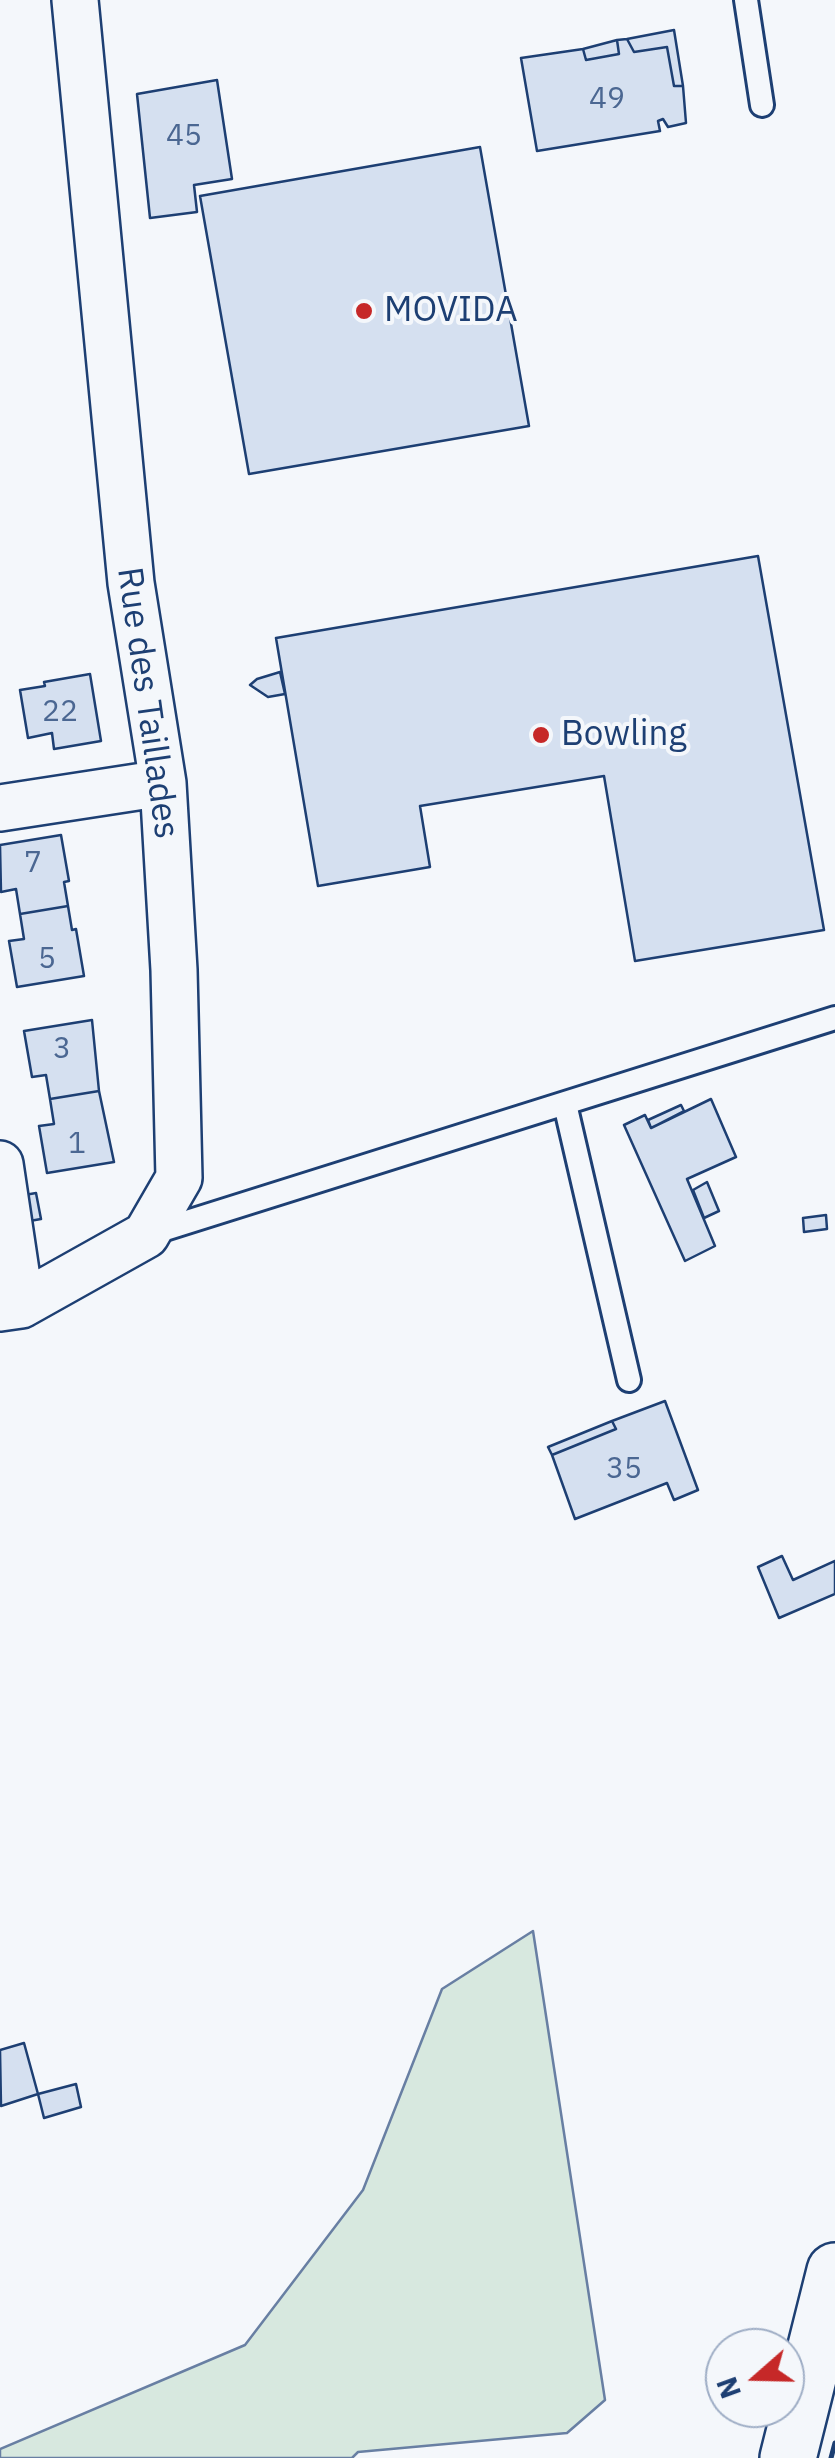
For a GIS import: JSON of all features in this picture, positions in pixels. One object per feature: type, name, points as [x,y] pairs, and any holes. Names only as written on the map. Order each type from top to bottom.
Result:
[{"type":"highway","points":[[788,2458],[835,2271]]},
{"type":"street","name":"Rue des Taillades","points":[[75,0],[131,583],[163,783],[174,970],[178,1178],[146,1236]]},
{"type":"street","points":[[0,808],[163,783]]},
{"type":"street","points":[[0,1164],[11,1307],[146,1236]]},
{"type":"lane","points":[[746,0],[762,105]]},
{"type":"lane","points":[[146,1236],[835,1018]]},
{"type":"lane","points":[[565,1104],[628,1380]]},
{"type":"shaded area","points":[[533,1931],[605,2400],[567,2433],[358,2452],[352,2458],[0,2458],[0,2449],[245,2345],[363,2190],[442,1989]]},
{"type":"building","points":[[674,30],[683,86],[674,86],[667,47],[634,52],[627,39]]},
{"type":"building","points":[[627,39],[634,52],[667,47],[674,86],[683,86],[686,123],[668,127],[663,119],[658,121],[660,131],[537,151],[521,58],[583,49],[586,60],[619,54],[617,40]]},
{"type":"building","points":[[617,40],[619,54],[586,60],[583,49]]},
{"type":"building","points":[[217,80],[232,179],[194,185],[197,212],[150,218],[137,94]]},
{"type":"building","name":"MOVIDA","points":[[480,147],[529,426],[249,474],[200,196]]},
{"type":"building","name":"Bowling","points":[[758,556],[824,930],[635,961],[604,776],[420,806],[430,867],[318,886],[276,638]]},
{"type":"building","points":[[280,672],[285,694],[268,697],[250,685],[257,679]]},
{"type":"building","points":[[90,674],[101,741],[54,749],[52,733],[28,738],[20,690]]},
{"type":"building","points":[[61,835],[69,881],[64,882],[68,906],[20,914],[16,889],[1,892],[0,845]]},
{"type":"building","points":[[68,906],[84,976],[17,987],[9,941],[24,939],[20,914]]},
{"type":"building","points":[[92,1020],[99,1091],[50,1099],[46,1075],[32,1077],[24,1031]]},
{"type":"building","points":[[99,1091],[114,1162],[47,1173],[39,1126],[54,1124],[50,1099]]},
{"type":"building","points":[[711,1099],[736,1157],[687,1179],[715,1246],[685,1261],[624,1125],[645,1115],[651,1128]]},
{"type":"building","points":[[681,1105],[684,1111],[651,1128],[648,1120]]},
{"type":"building","points":[[707,1182],[719,1211],[704,1218],[693,1190]]},
{"type":"building","points":[[36,1193],[41,1219],[24,1222],[19,1196]]},
{"type":"building","points":[[826,1215],[827,1229],[804,1232],[803,1218]]},
{"type":"building","points":[[665,1401],[698,1490],[674,1500],[667,1483],[575,1519],[552,1455],[616,1429],[612,1421]]},
{"type":"building","points":[[612,1421],[616,1429],[552,1455],[548,1447]]},
{"type":"building","points":[[782,1556],[793,1580],[835,1561],[835,1594],[779,1618],[758,1567]]},
{"type":"building","points":[[24,2043],[38,2094],[1,2106],[0,2050]]},
{"type":"building","points":[[76,2084],[81,2107],[44,2118],[38,2094]]},
{"type":"wall","points":[[831,2458],[835,2443]]},
{"type":"place","name":"MOVIDA","points":[[364,311]]},
{"type":"place","name":"Bowling","points":[[541,735]]}]
